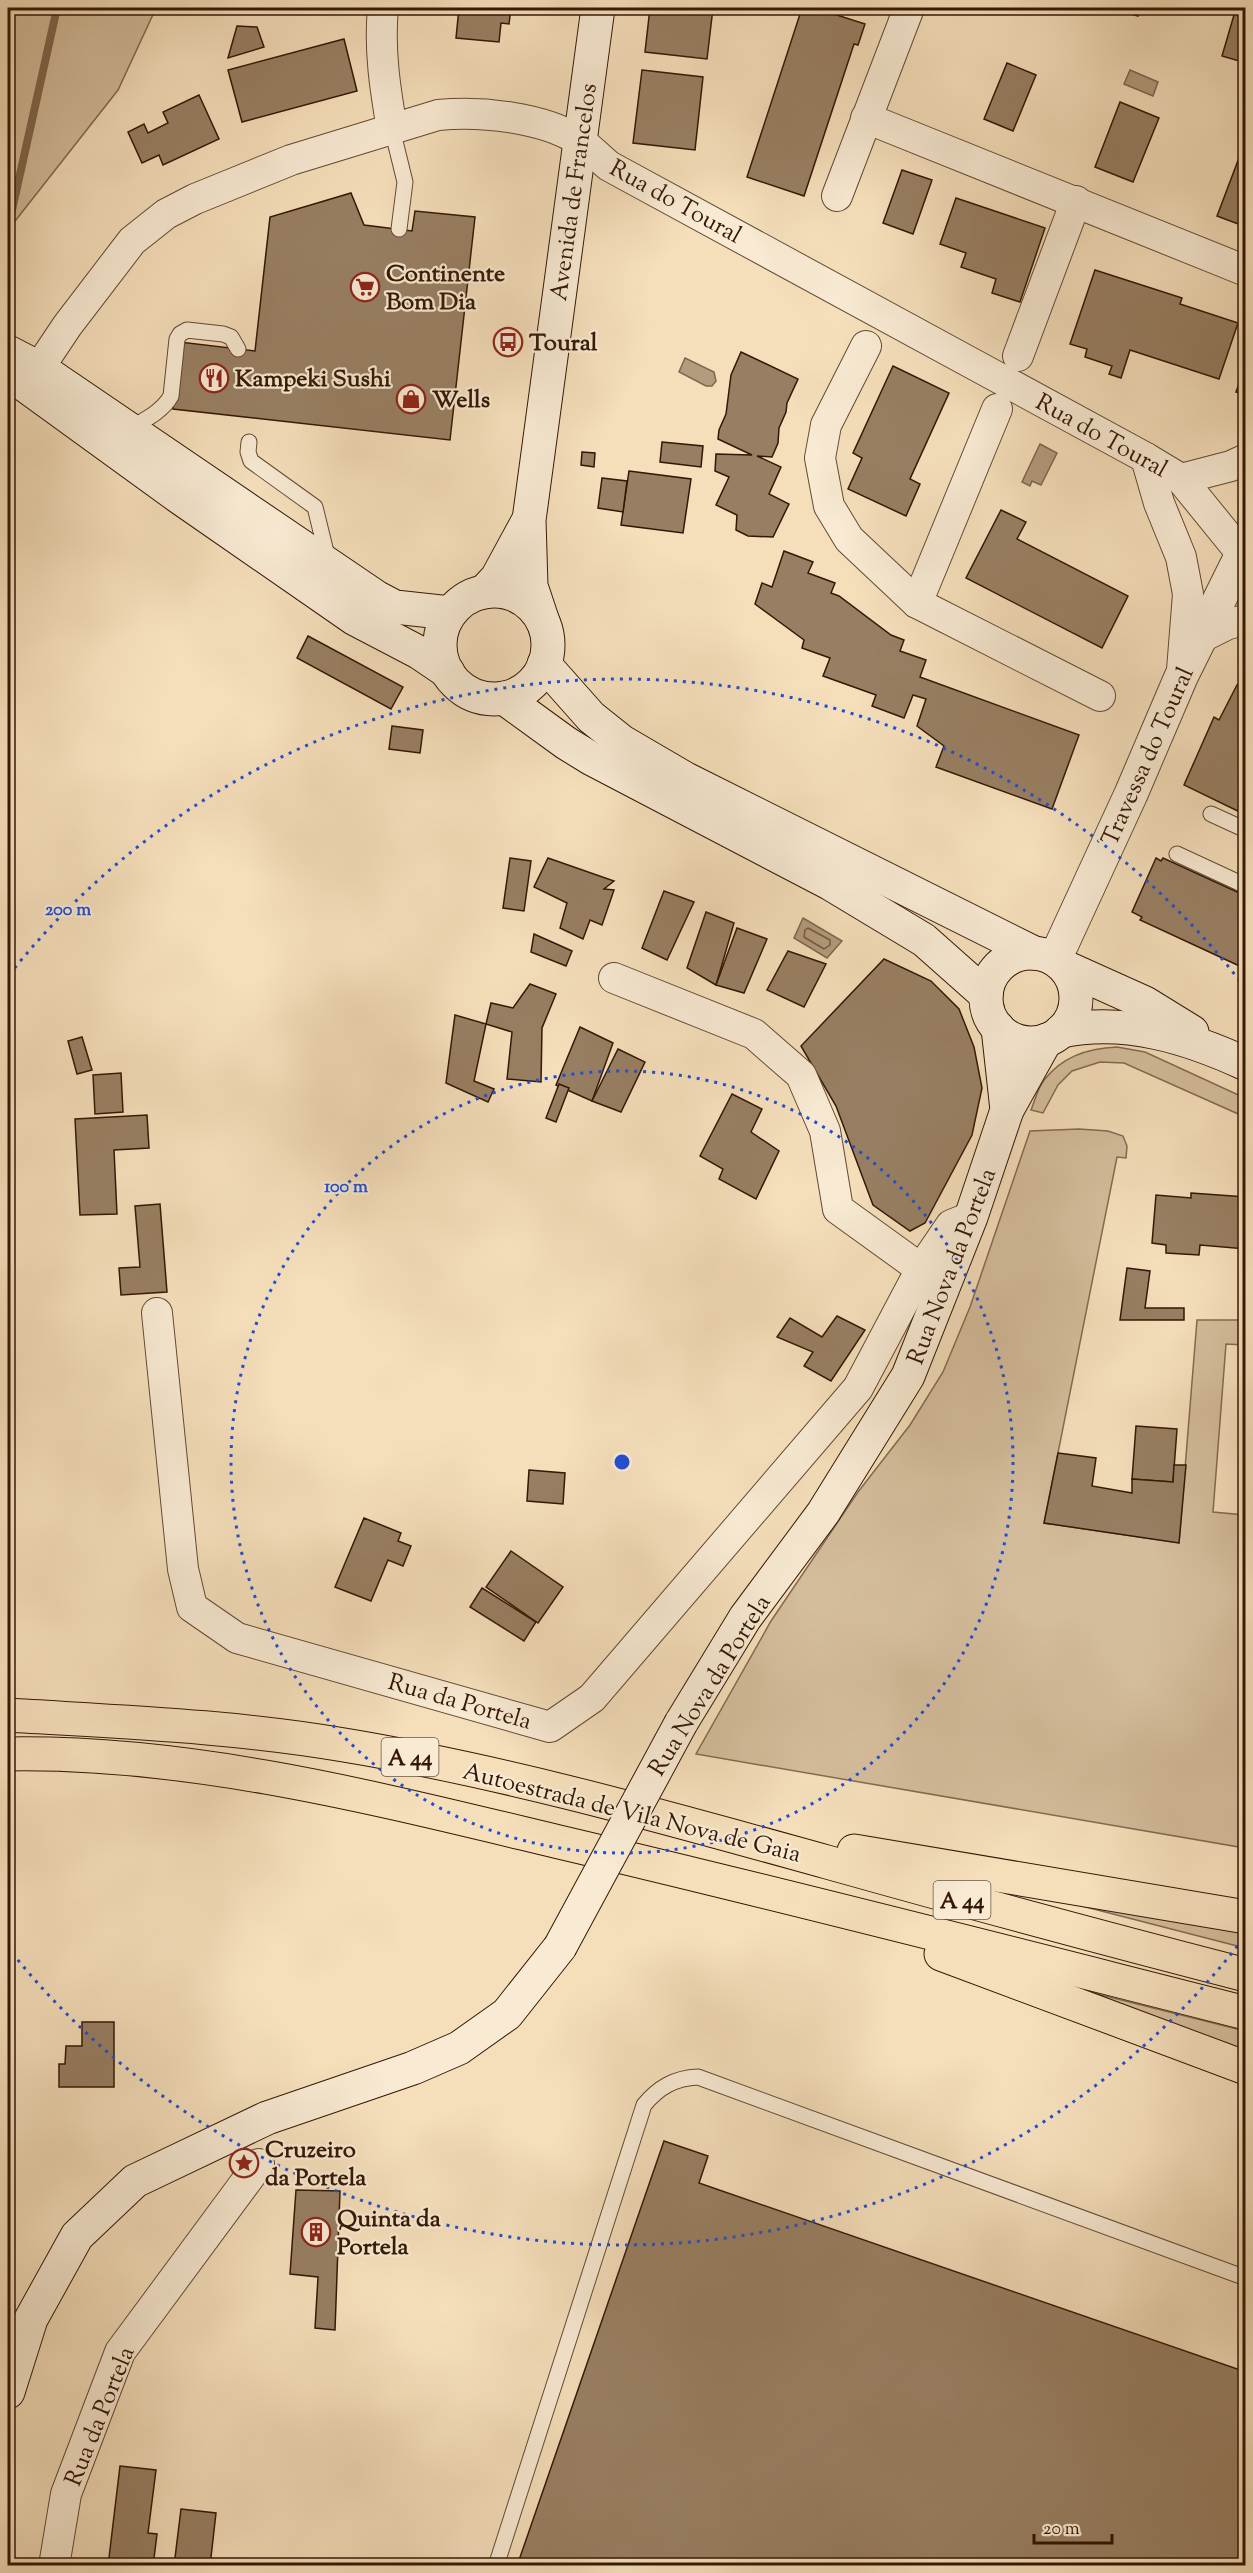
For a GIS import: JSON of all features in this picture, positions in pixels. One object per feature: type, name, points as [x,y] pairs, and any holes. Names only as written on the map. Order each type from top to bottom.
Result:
[{"type":"highway","name":"Autoestrada de Vila Nova de Gaia","points":[[8,1715],[146,1723],[276,1735],[344,1745],[515,1781],[680,1821],[1029,1919],[1245,1975]]},
{"type":"highway","name":"Autoestrada de Vila Nova de Gaia","points":[[8,1754],[129,1757],[263,1777],[501,1828],[787,1896],[1245,2013]]},
{"type":"highway","points":[[680,1821],[1245,1917]]},
{"type":"highway","points":[[787,1896],[1245,2068]]},
{"type":"main road","name":"Avenida de Francelos","points":[[543,622],[531,586],[529,520],[598,8]]},
{"type":"main road","points":[[8,352],[39,368],[376,597],[395,607],[450,613]]},
{"type":"main road","points":[[8,373],[160,484],[355,620],[420,653],[472,694],[488,699],[504,698],[517,694],[529,686],[538,676],[548,650],[543,622],[533,608],[519,597],[503,591],[484,592],[460,602],[450,613],[443,627],[440,642],[441,657],[447,672]]},
{"type":"main road","name":"Avenida de Francelos","points":[[484,592],[497,578],[529,520]]},
{"type":"main road","name":"Travessa do Toural","points":[[1051,960],[1131,794],[1181,676],[1244,553]]},
{"type":"main road","points":[[544,664],[591,717],[621,741],[654,761],[1051,960],[1145,1003],[1234,1059]]},
{"type":"main road","points":[[504,698],[592,759],[831,884],[924,940],[986,995]]},
{"type":"main road","points":[[1053,1036],[1070,1020],[1075,1007],[1076,993],[1072,979],[1051,960],[1020,954],[1007,959],[989,981],[986,995],[987,1006],[998,1028],[1008,1036],[1020,1041],[1033,1042],[1053,1036],[1085,1026],[1116,1026],[1176,1037],[1234,1059]]},
{"type":"main road","name":"Rua Nova da Portela","points":[[998,1028],[1007,1110]]},
{"type":"main road","name":"Rua Nova da Portela","points":[[8,2392],[31,2319],[77,2236],[135,2181],[267,2118],[413,2068],[459,2048],[507,2014],[560,1947],[681,1723],[745,1618],[823,1513],[908,1376],[971,1217],[1007,1110],[1053,1036]]},
{"type":"street","points":[[383,8],[380,35],[384,85],[392,129]]},
{"type":"street","points":[[837,196],[909,8]]},
{"type":"street","name":"Rua do Toural","points":[[39,368],[67,326],[132,241],[166,214],[195,199],[291,160],[438,115],[460,113],[536,122],[579,141],[609,166],[1181,479],[1244,553]]},
{"type":"street","points":[[866,118],[1245,271]]},
{"type":"street","points":[[1018,356],[1076,201]]},
{"type":"street","points":[[866,346],[826,425],[820,458],[829,506],[849,539],[917,603],[1100,696]]},
{"type":"street","points":[[917,603],[997,409]]},
{"type":"street","points":[[1146,458],[1180,557],[1188,594],[1181,676]]},
{"type":"street","points":[[1181,479],[1231,466],[1245,459]]},
{"type":"street","points":[[1200,638],[1228,624],[1245,620]]},
{"type":"street","points":[[614,978],[754,1034],[801,1075],[825,1131],[838,1209],[921,1269]]},
{"type":"street","name":"Rua da Portela","points":[[157,1313],[183,1569],[192,1607],[237,1638],[550,1726],[592,1698],[858,1388],[921,1269],[951,1225],[971,1217]]},
{"type":"street","name":"Rua da Portela","points":[[54,2565],[66,2494],[120,2352],[260,2164]]},
{"type":"lane","points":[[392,129],[405,182],[399,230]]},
{"type":"lane","points":[[129,429],[168,402],[171,396],[177,339],[180,333],[187,330],[223,334],[231,337],[238,349]]},
{"type":"lane","points":[[249,442],[248,452],[251,460],[315,507],[330,565]]},
{"type":"lane","points":[[1211,814],[1245,830]]},
{"type":"lane","points":[[1177,854],[1245,886]]},
{"type":"lane","points":[[496,2565],[644,2105],[656,2091],[682,2077],[698,2077],[1245,2277]]},
{"type":"shaded area","points":[[8,8],[156,8],[118,90],[8,230]]},
{"type":"shaded area","points":[[1117,1047],[1145,1052],[1245,1098],[1245,1117],[1124,1063],[1100,1062],[1072,1071],[1058,1085],[1043,1113],[1031,1110],[1043,1082],[1060,1064],[1097,1049]]},
{"type":"shaded area","points":[[1079,1129],[1108,1131],[1123,1136],[1127,1146],[1126,1158],[1117,1157],[1044,1523],[1179,1543],[1197,1320],[1245,1320],[1245,1345],[1226,1344],[1213,1512],[1245,1515],[1245,1848],[696,1754],[771,1621],[858,1492],[910,1425],[943,1372],[970,1307],[1030,1131]]},
{"type":"shaded area","points":[[1047,1897],[1245,1928],[1245,1948]]},
{"type":"shaded area","points":[[1018,1974],[1245,2031],[1245,2058]]},
{"type":"water","points":[[1130,70],[1158,82],[1153,96],[1124,84]]},
{"type":"water","points":[[685,358],[714,372],[716,381],[712,386],[706,386],[679,372]]},
{"type":"water","points":[[1040,444],[1057,453],[1041,485],[1032,481],[1030,486],[1022,482]]},
{"type":"water","points":[[803,918],[842,941],[827,958],[794,938]]},
{"type":"building","points":[[459,8],[511,8],[509,24],[501,23],[499,42],[456,38]]},
{"type":"building","points":[[650,8],[713,8],[707,59],[645,52]]},
{"type":"building","points":[[802,8],[815,8],[865,24],[858,45],[854,44],[804,196],[747,177]]},
{"type":"building","points":[[1109,8],[1140,8],[1138,16]]},
{"type":"building","points":[[1236,8],[1246,8],[1246,63],[1222,56]]},
{"type":"building","points":[[237,26],[257,27],[264,47],[228,58]]},
{"type":"building","points":[[344,39],[357,91],[242,122],[228,70]]},
{"type":"building","points":[[1007,63],[1036,75],[1013,131],[984,119]]},
{"type":"building","points":[[642,70],[703,77],[695,150],[633,143]]},
{"type":"building","points":[[199,95],[219,139],[163,165],[159,155],[142,163],[128,132],[144,124],[148,133],[168,123],[163,112]]},
{"type":"building","points":[[1120,102],[1159,118],[1133,182],[1095,167]]},
{"type":"building","points":[[1242,150],[1246,151],[1246,227],[1217,216]]},
{"type":"building","points":[[902,170],[932,180],[913,234],[883,223]]},
{"type":"building","name":"Continente Bom Dia","points":[[351,193],[364,225],[412,231],[415,211],[475,217],[450,440],[173,409],[180,342],[255,351],[270,217]]},
{"type":"building","points":[[956,198],[1045,228],[1020,302],[992,293],[996,279],[961,267],[966,253],[940,244]]},
{"type":"building","points":[[1095,270],[1182,298],[1180,304],[1238,323],[1219,379],[1130,350],[1121,378],[1109,374],[1112,366],[1085,357],[1087,349],[1070,344]]},
{"type":"building","points":[[741,352],[798,379],[787,403],[779,428],[778,443],[772,457],[757,456],[781,467],[769,494],[789,504],[773,537],[748,536],[736,530],[737,515],[716,505],[729,477],[715,471],[716,454],[752,455],[718,439],[726,414],[731,375]]},
{"type":"building","points":[[1246,364],[1246,395],[1236,392]]},
{"type":"building","points":[[893,366],[949,393],[910,479],[920,484],[906,516],[848,489],[862,458],[853,453]]},
{"type":"building","points":[[662,442],[703,446],[701,467],[660,462]]},
{"type":"building","points":[[582,452],[595,453],[594,467],[581,465]]},
{"type":"building","points":[[629,471],[691,479],[683,533],[621,525]]},
{"type":"building","points":[[602,478],[627,481],[623,512],[598,508]]},
{"type":"building","points":[[1001,510],[1026,522],[1017,539],[1128,596],[1102,648],[966,578]]},
{"type":"building","points":[[784,551],[813,562],[808,573],[835,583],[831,593],[839,596],[891,635],[904,640],[900,651],[926,660],[920,677],[1079,735],[1052,809],[936,767],[944,746],[917,726],[926,699],[913,695],[904,718],[872,706],[876,695],[823,676],[830,658],[802,648],[804,640],[755,604],[762,583],[772,587]]},
{"type":"building","points":[[308,636],[403,687],[391,709],[297,658]]},
{"type":"building","points":[[1246,678],[1246,815],[1184,785],[1214,717],[1219,720],[1237,685]]},
{"type":"building","points":[[392,726],[423,730],[420,753],[389,749]]},
{"type":"building","points":[[510,858],[531,861],[524,911],[503,908]]},
{"type":"building","points":[[548,858],[614,881],[604,889],[614,890],[602,925],[590,920],[583,939],[560,928],[567,903],[534,887]]},
{"type":"building","points":[[1156,858],[1161,861],[1163,858],[1246,896],[1246,969],[1140,920],[1142,917],[1132,912]]},
{"type":"building","points":[[664,891],[694,902],[667,960],[642,948]]},
{"type":"building","points":[[706,912],[734,923],[716,985],[687,968]]},
{"type":"building","points":[[737,928],[767,939],[744,993],[716,985]]},
{"type":"building","points":[[534,934],[572,951],[566,966],[531,952]]},
{"type":"building","points":[[788,951],[826,964],[804,1007],[767,990]]},
{"type":"building","points":[[884,959],[931,981],[959,1009],[974,1047],[982,1088],[972,1135],[925,1223],[910,1231],[873,1205],[836,1106],[801,1046]]},
{"type":"building","points":[[530,984],[556,994],[542,1028],[541,1082],[507,1079],[512,1032],[486,1024],[491,1003],[513,1008]]},
{"type":"building","points":[[455,1015],[486,1024],[474,1081],[494,1089],[488,1102],[446,1083]]},
{"type":"building","points":[[580,1027],[613,1043],[592,1101],[556,1085]]},
{"type":"building","points":[[82,1037],[92,1070],[77,1074],[68,1041]]},
{"type":"building","points":[[618,1049],[645,1062],[621,1112],[592,1101]]},
{"type":"building","points":[[121,1073],[123,1112],[95,1114],[93,1075]]},
{"type":"building","points":[[559,1084],[569,1088],[556,1122],[546,1118]]},
{"type":"building","points":[[732,1094],[762,1109],[751,1132],[779,1151],[756,1199],[719,1179],[723,1169],[700,1156]]},
{"type":"building","points":[[147,1115],[149,1148],[114,1150],[117,1214],[80,1215],[75,1119]]},
{"type":"building","points":[[1191,1193],[1246,1197],[1246,1249],[1200,1245],[1199,1255],[1166,1253],[1166,1245],[1152,1243],[1156,1195],[1191,1198]]},
{"type":"building","points":[[160,1204],[167,1292],[121,1295],[119,1268],[140,1267],[135,1206]]},
{"type":"building","points":[[1127,1268],[1150,1271],[1145,1308],[1184,1308],[1184,1320],[1120,1320]]},
{"type":"building","points":[[837,1316],[865,1330],[831,1381],[804,1366],[813,1352],[777,1337],[790,1318],[822,1337]]},
{"type":"building","points":[[1136,1426],[1177,1429],[1173,1482],[1132,1479]]},
{"type":"building","points":[[1058,1453],[1096,1458],[1092,1486],[1132,1493],[1132,1479],[1173,1482],[1174,1465],[1186,1465],[1179,1543],[1044,1523]]},
{"type":"building","points":[[529,1470],[565,1473],[563,1504],[527,1501]]},
{"type":"building","points":[[364,1518],[401,1533],[398,1541],[411,1546],[403,1566],[388,1560],[371,1601],[335,1587]]},
{"type":"building","points":[[511,1551],[563,1587],[538,1623],[486,1587]]},
{"type":"building","points":[[482,1588],[536,1622],[524,1641],[470,1607]]},
{"type":"building","points":[[82,2022],[114,2022],[114,2087],[59,2087],[59,2064],[65,2064],[66,2046],[82,2046]]},
{"type":"building","points":[[664,2141],[708,2156],[699,2183],[1246,2372],[1246,2566],[517,2566]]},
{"type":"building","name":"Quinta da Portela","points":[[296,2190],[340,2191],[335,2330],[315,2328],[318,2277],[290,2274]]},
{"type":"building","points":[[120,2466],[156,2470],[148,2533],[157,2534],[153,2566],[108,2566]]},
{"type":"building","points":[[181,2509],[216,2513],[210,2566],[174,2566]]},
{"type":"waterway","points":[[8,228],[57,8]]},
{"type":"place","name":"Continente Bom Dia","points":[[365,287]]},
{"type":"place","name":"Toural","points":[[508,342]]},
{"type":"place","name":"Kampeki Sushi","points":[[214,378]]},
{"type":"place","name":"Wells","points":[[411,399]]},
{"type":"place","name":"Cruzeiro da Portela","points":[[244,2163]]},
{"type":"place","name":"Quinta da Portela","points":[[316,2232]]}]
